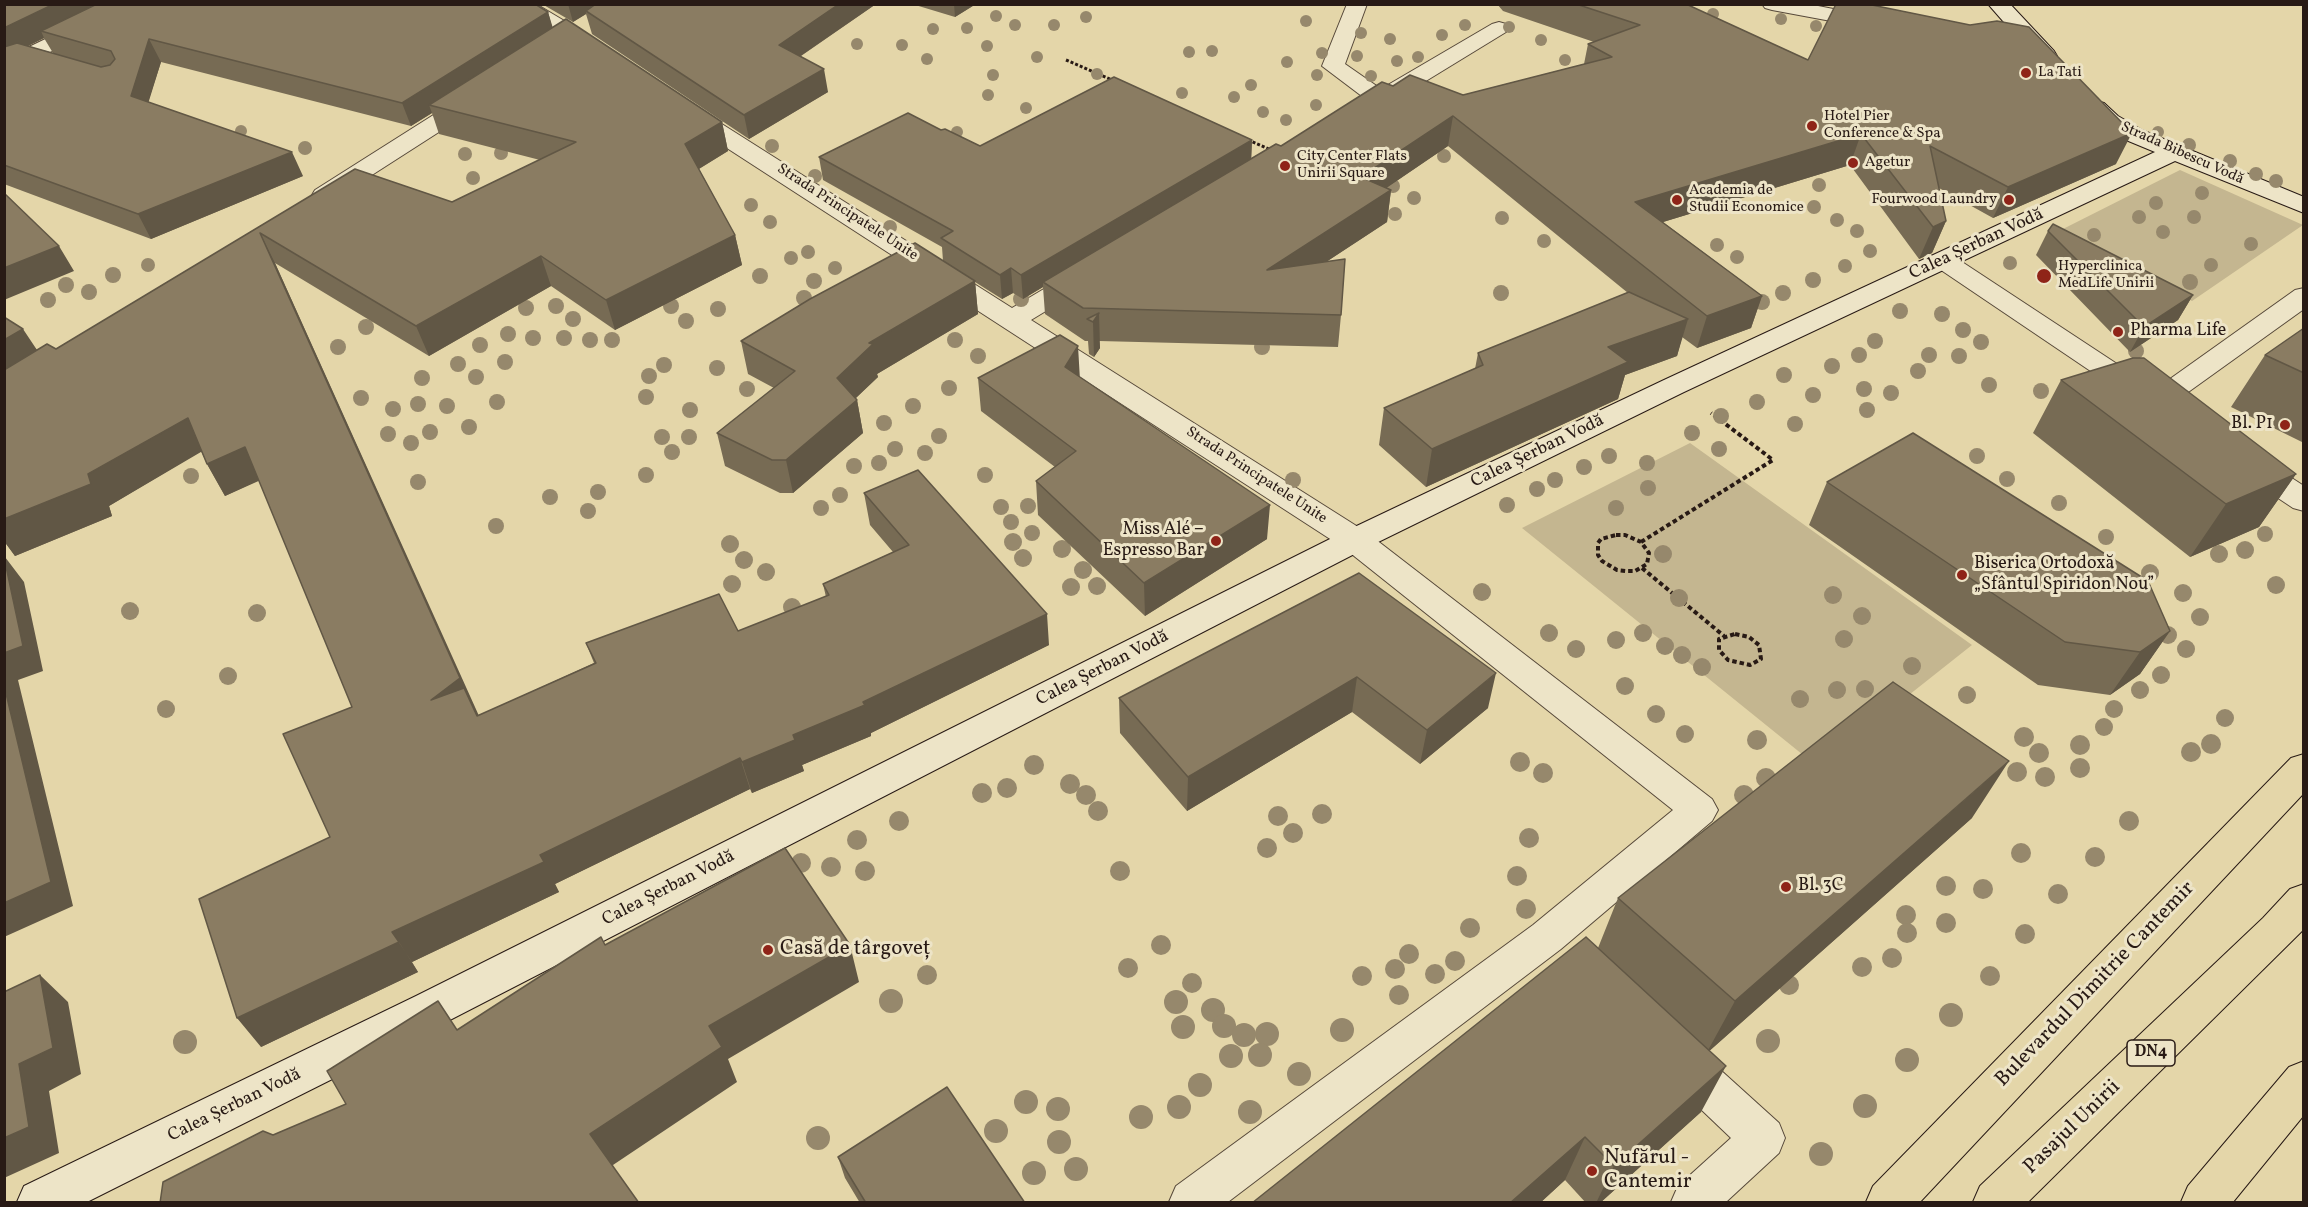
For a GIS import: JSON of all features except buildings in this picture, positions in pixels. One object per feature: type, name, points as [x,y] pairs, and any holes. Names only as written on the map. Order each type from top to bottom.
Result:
[{"type":"main road","name":"Bulevardul Dimitrie Cantemir","points":[[1889,1203],[2304,768]]},
{"type":"main road","name":"Pasajul Unirii","points":[[1996,1203],[2268,939],[2304,901]]},
{"type":"main road","points":[[2204,1203],[2304,1081]]},
{"type":"street","points":[[4,68],[135,4]]},
{"type":"street","points":[[520,4],[585,28],[612,60]]},
{"type":"street","points":[[1357,4],[1333,66],[1371,105],[1498,28]]},
{"type":"street","points":[[1772,4],[1897,27]]},
{"type":"street","name":"Strada Bibescu Vodă","points":[[1998,4],[2102,115],[2121,129],[2304,206]]},
{"type":"street","points":[[549,51],[585,28]]},
{"type":"street","points":[[2015,48],[2041,51]]},
{"type":"street","points":[[30,57],[62,66]]},
{"type":"street","points":[[302,209],[491,88]]},
{"type":"street","name":"Strada Principatele Unite","points":[[670,100],[1355,540],[1699,810],[1559,949],[1192,1203]]},
{"type":"street","name":"Calea Șerban Vodă","points":[[40,1203],[441,1004],[1355,540],[1674,386],[2174,152]]},
{"type":"street","points":[[1944,261],[2165,409],[2304,296]]},
{"type":"street","points":[[1013,319],[1105,264]]},
{"type":"street","points":[[2225,448],[2304,501]]},
{"type":"street","points":[[1650,1034],[1763,1138],[1694,1203]]},
{"type":"path","points":[[1066,60],[1121,84]]},
{"type":"path","points":[[1241,137],[1274,151]]},
{"type":"path","points":[[1641,542],[1773,460],[1674,386]]},
{"type":"path","points":[[1625,535],[1641,542],[1649,554],[1647,564],[1642,568],[1635,571],[1617,570],[1602,561],[1596,549],[1602,539],[1625,535]]},
{"type":"path","points":[[1642,568],[1724,636]]},
{"type":"path","points":[[1736,633],[1749,637],[1759,645],[1761,659],[1750,665],[1728,660],[1719,650],[1718,645],[1724,636],[1736,633]]},
{"type":"shaded area","points":[[2180,170],[2303,225],[2192,301],[2057,232]]},
{"type":"shaded area","points":[[1690,443],[1972,645],[1818,767],[1522,528]]},
{"type":"place","name":"La Tati","points":[[2026,73]]},
{"type":"place","name":"Hotel Pier Conference & Spa","points":[[1812,126]]},
{"type":"place","name":"Agetur","points":[[1853,163]]},
{"type":"place","name":"City Center Flats Unirii Square","points":[[1285,166]]},
{"type":"place","name":"Academia de Studii Economice","points":[[1677,200]]},
{"type":"place","name":"Fourwood Laundry","points":[[2009,200]]},
{"type":"place","name":"Hyperclinica MedLife Unirii","points":[[2044,276]]},
{"type":"place","name":"Pharma Life","points":[[2118,332]]},
{"type":"place","name":"Bl. P1","points":[[2285,425]]},
{"type":"place","name":"Miss Alé – Espresso Bar","points":[[1216,541]]},
{"type":"place","name":"Biserica Ortodoxă „Sfântul Spiridon Nou”","points":[[1962,575]]},
{"type":"place","name":"Bl. 3C","points":[[1786,887]]},
{"type":"place","name":"Casă de târgoveț","points":[[768,950]]},
{"type":"place","name":"Nufărul - Cantemir","points":[[1592,1171]]}]
